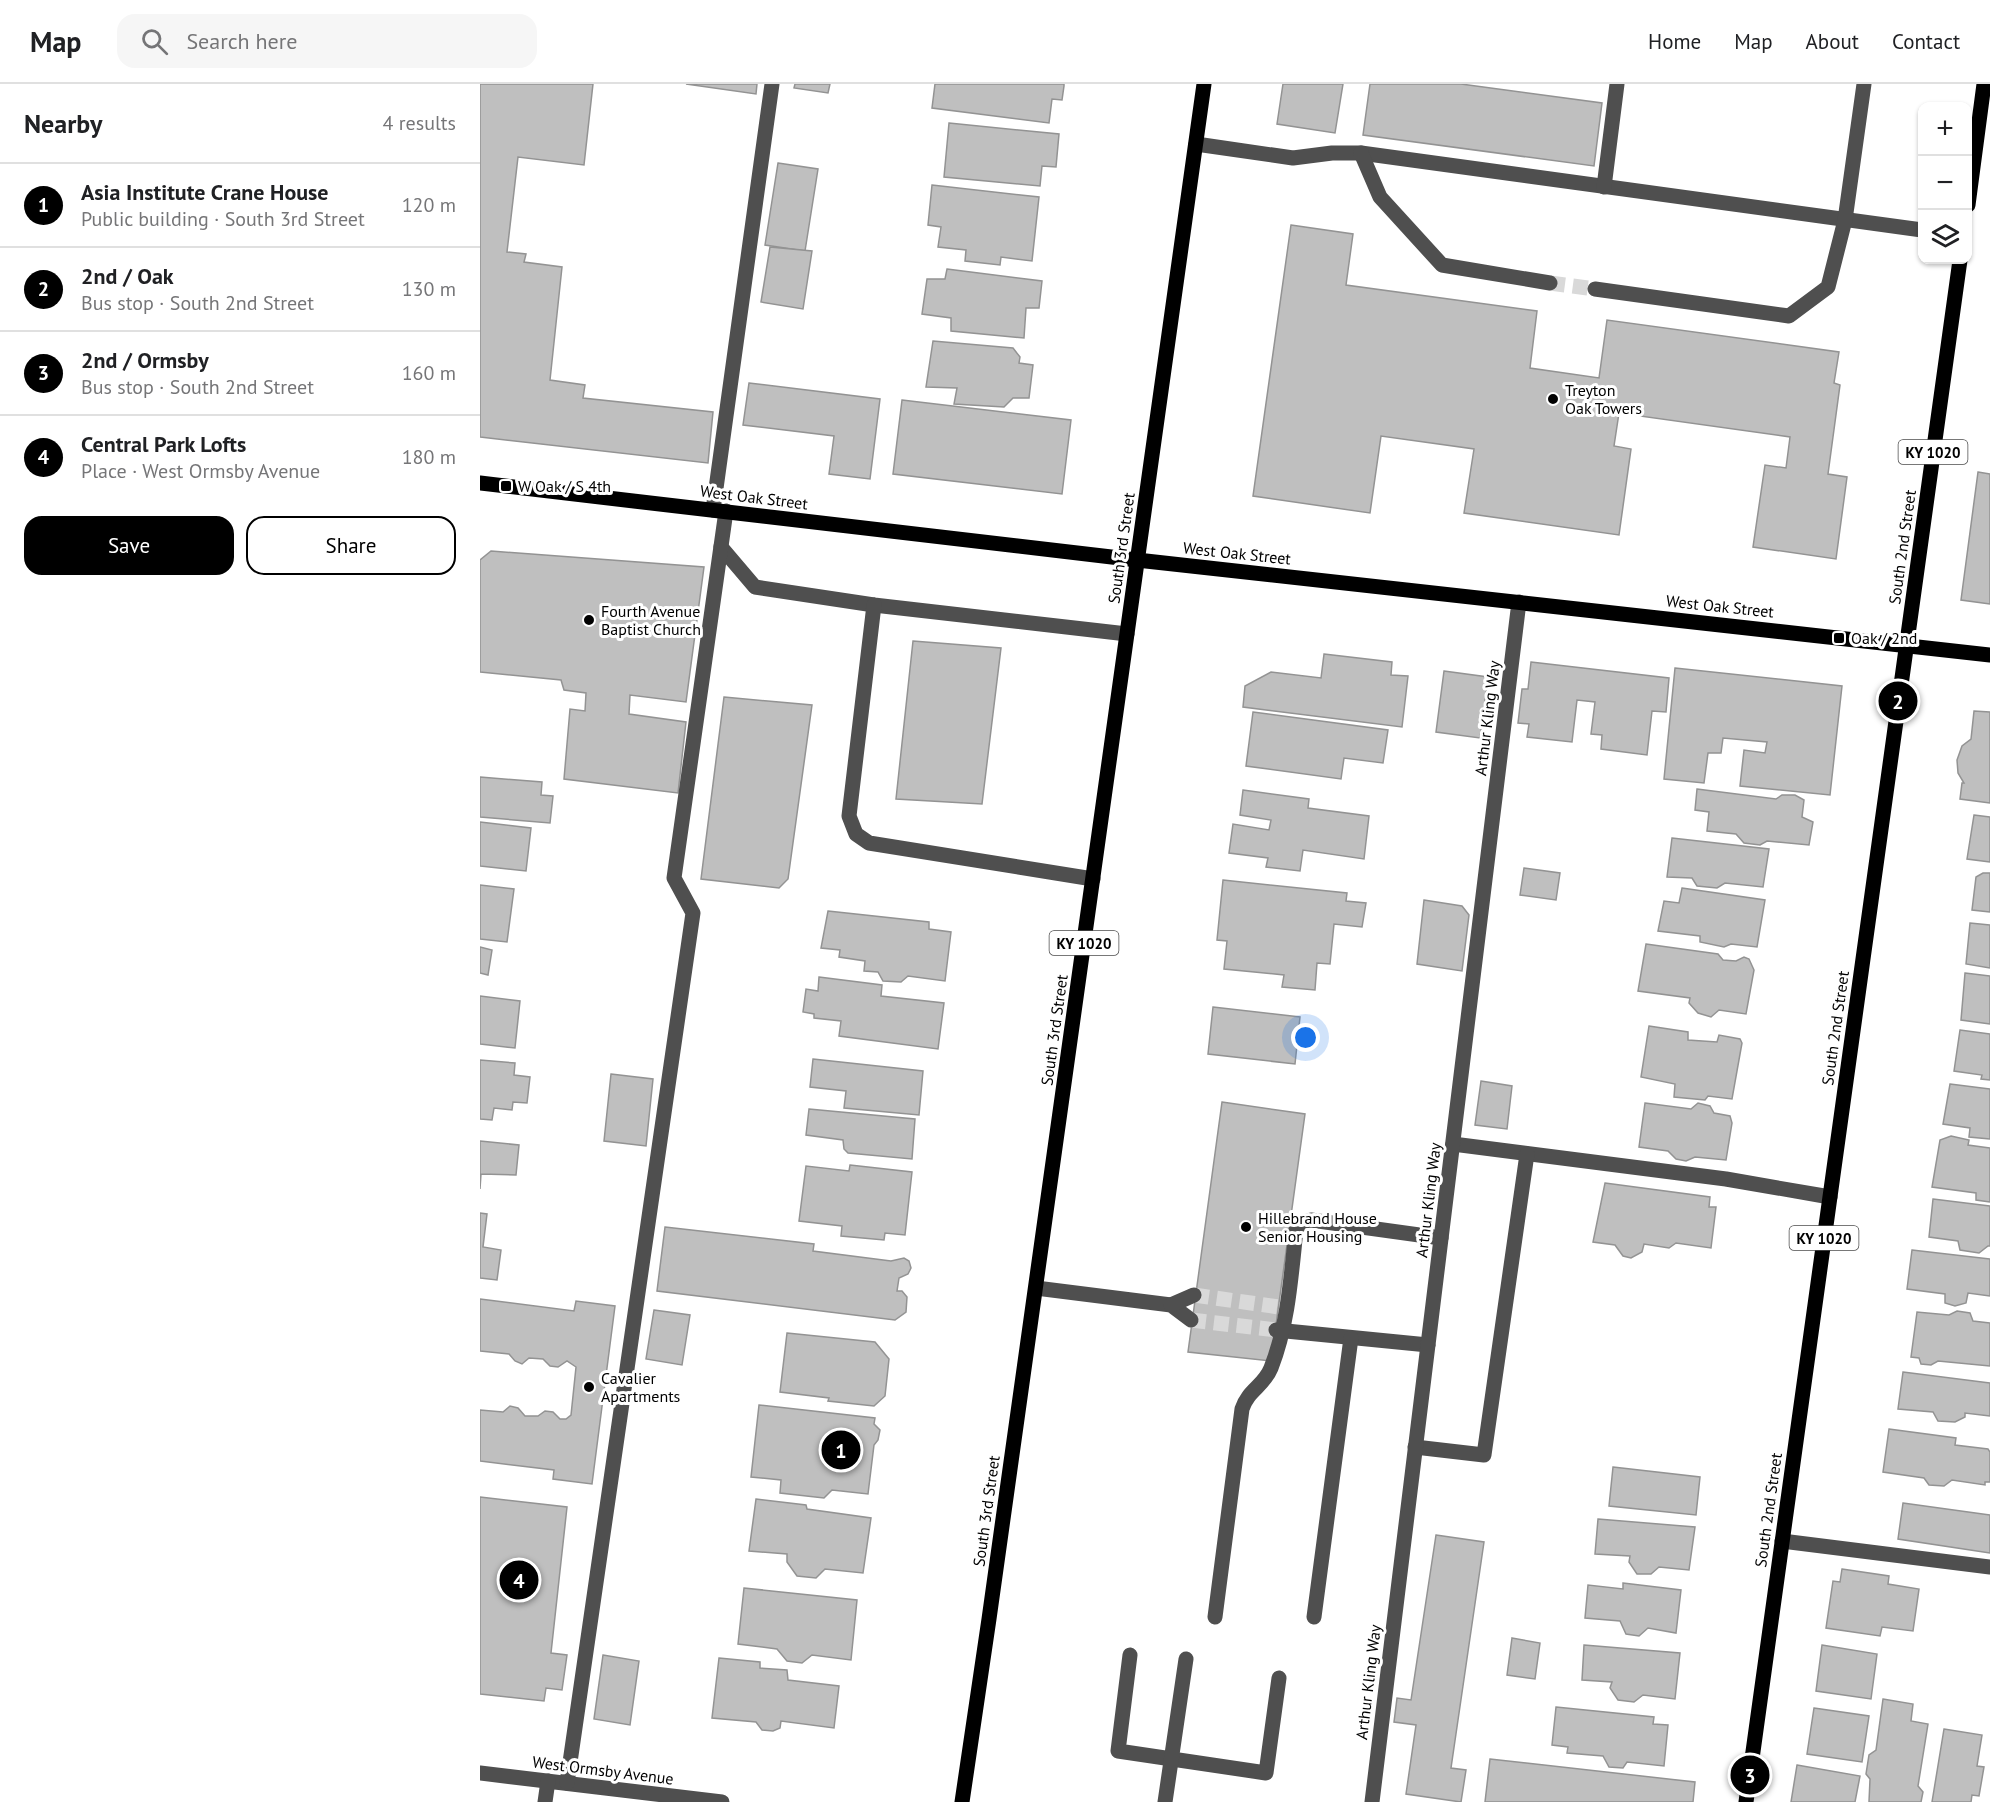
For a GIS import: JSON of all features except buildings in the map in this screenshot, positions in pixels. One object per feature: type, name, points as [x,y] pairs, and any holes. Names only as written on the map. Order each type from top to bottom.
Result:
[{"type":"main road","name":"South 3rd Street","points":[[962,1802],[1204,84]]},
{"type":"main road","points":[[1972,175],[1984,84]]},
{"type":"main road","name":"South 2nd Street","points":[[1746,1802],[1959,264]]},
{"type":"main road","name":"West Oak Street","points":[[480,483],[1137,560],[1990,655]]},
{"type":"street","points":[[567,1784],[693,913],[674,879],[721,547],[719,511],[772,84]]},
{"type":"street","points":[[1604,187],[1617,84]]},
{"type":"street","points":[[1595,290],[1789,316],[1828,287],[1845,220],[1864,84]]},
{"type":"street","points":[[1196,144],[1293,159],[1332,153],[1361,153],[1918,229]]},
{"type":"street","points":[[1361,153],[1380,197],[1442,265],[1550,283]]},
{"type":"street","points":[[721,547],[755,587],[874,605],[1127,634]]},
{"type":"street","name":"Arthur Kling Way","points":[[1372,1802],[1519,602]]},
{"type":"street","points":[[874,605],[849,816],[856,834],[869,843],[1093,879]]},
{"type":"street","points":[[1453,1144],[1726,1179],[1830,1197]]},
{"type":"street","points":[[1415,1447],[1484,1455],[1527,1154]]},
{"type":"street","points":[[1215,1617],[1242,1409],[1245,1399],[1264,1381],[1271,1370],[1296,1230],[1301,1222],[1311,1220],[1441,1238]]},
{"type":"street","points":[[1036,1288],[1172,1305],[1191,1320]]},
{"type":"street","points":[[1172,1305],[1194,1295]]},
{"type":"street","points":[[1279,1330],[1428,1345]]},
{"type":"street","points":[[1314,1617],[1351,1338]]},
{"type":"street","points":[[1782,1541],[1990,1567]]},
{"type":"street","points":[[1130,1655],[1118,1751],[1171,1760],[1266,1773],[1279,1678]]},
{"type":"street","points":[[1165,1802],[1186,1659]]},
{"type":"street","name":"West Ormsby Avenue","points":[[480,1773],[722,1802]]},
{"type":"street","points":[[545,1802],[548,1781]]},
{"type":"tunnel","points":[[1550,283],[1595,289]]},
{"type":"tunnel","points":[[1194,1295],[1279,1307]]},
{"type":"tunnel","points":[[1191,1320],[1276,1330]]},
{"type":"place","name":"Treyton Oak Towers","points":[[1553,399]]},
{"type":"place","name":"W Oak / S 4th","points":[[506,486]]},
{"type":"place","name":"Fourth Avenue Baptist Church","points":[[589,620]]},
{"type":"place","name":"Oak / 2nd","points":[[1839,638]]},
{"type":"place","name":"2nd / Oak","points":[[1898,701]]},
{"type":"place","name":"Hillebrand House Senior Housing","points":[[1246,1227]]},
{"type":"place","name":"Cavalier Apartments","points":[[589,1387]]},
{"type":"place","name":"Asia Institute Crane House","points":[[841,1450]]},
{"type":"place","name":"Central Park Lofts","points":[[519,1580]]},
{"type":"place","name":"2nd / Ormsby","points":[[1750,1775]]}]
